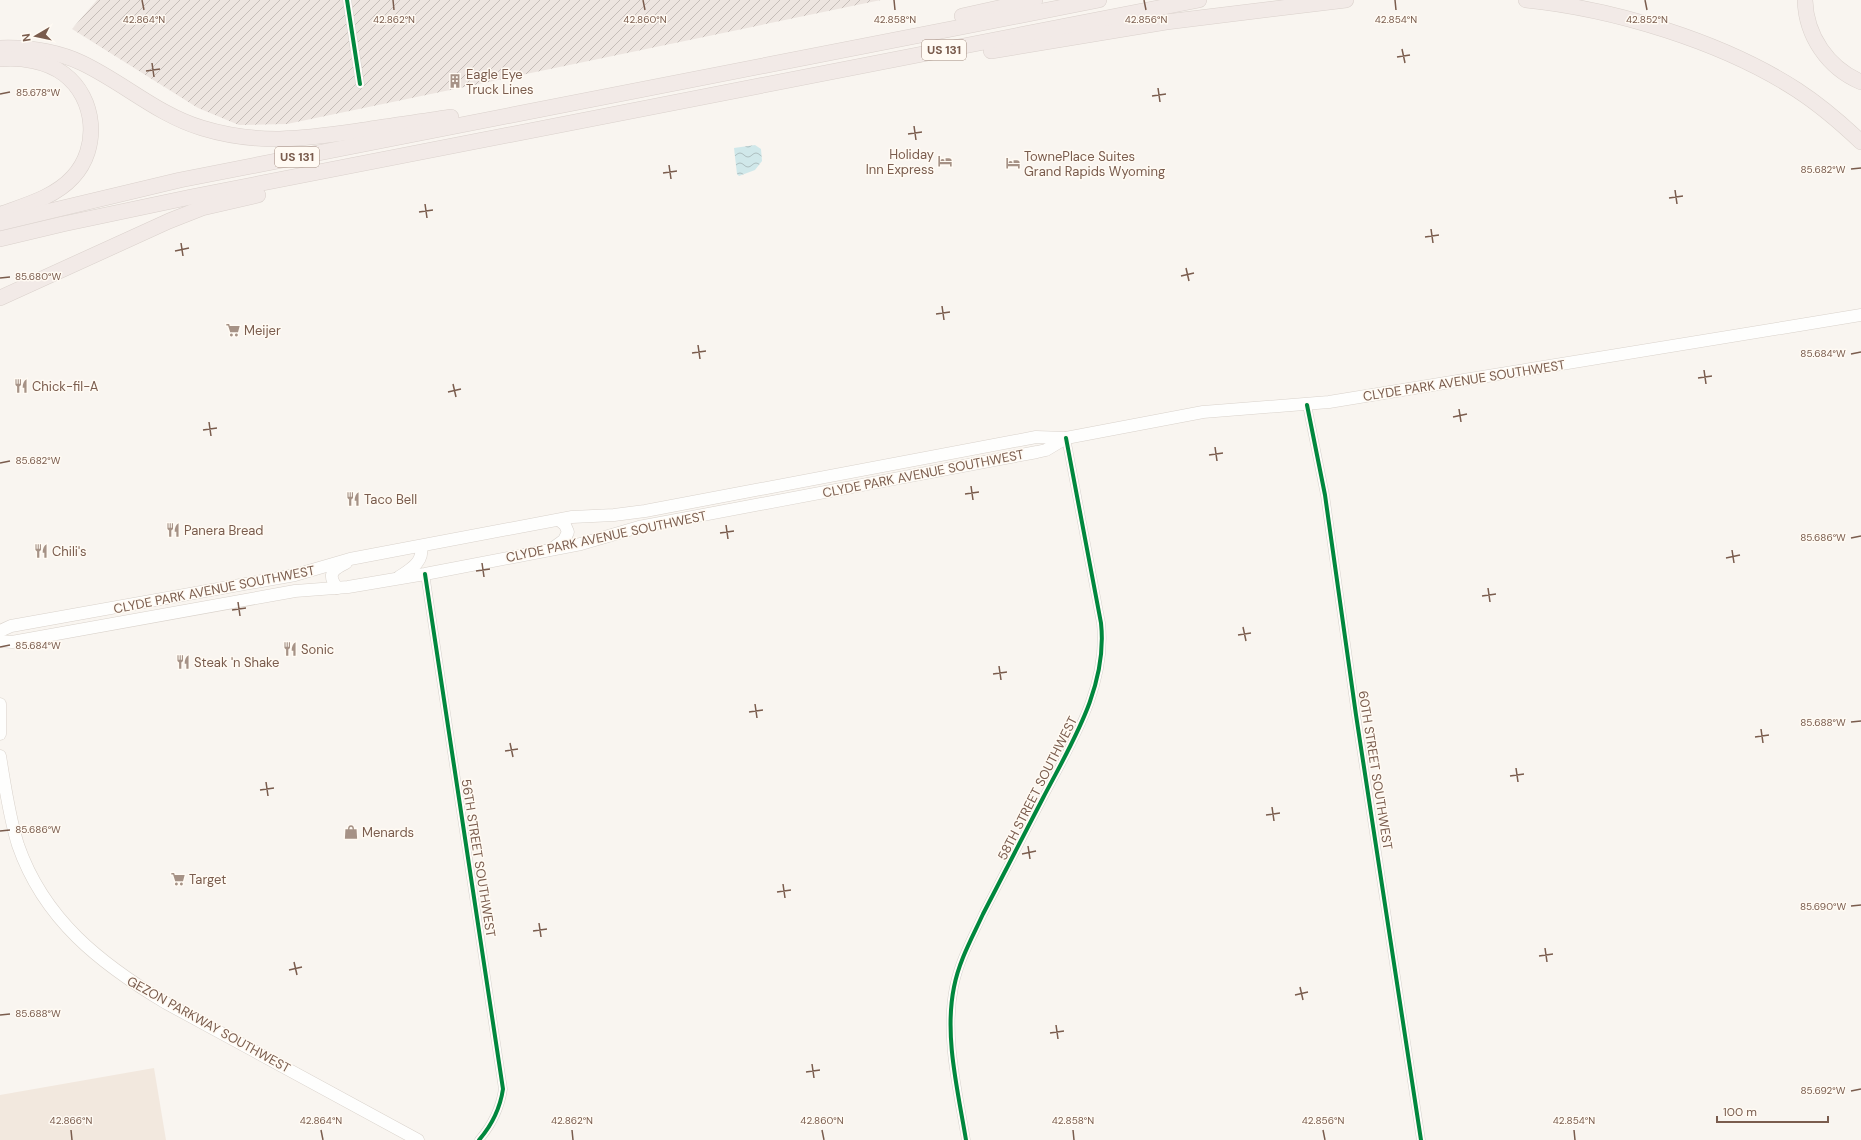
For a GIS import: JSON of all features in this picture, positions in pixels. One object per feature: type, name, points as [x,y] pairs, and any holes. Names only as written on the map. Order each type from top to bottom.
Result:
[{"type":"highway","points":[[783,62],[863,39],[1035,0]]},
{"type":"highway","name":"US 131","points":[[0,223],[180,180],[1099,0]]},
{"type":"highway","name":"US 131","points":[[0,239],[122,211],[1199,0]]},
{"type":"highway","points":[[690,99],[779,90],[925,62],[1166,22],[1286,0]]},
{"type":"highway","points":[[1166,22],[1346,0]]},
{"type":"highway","points":[[1526,0],[1562,5],[1632,21],[1702,43],[1744,61],[1797,90],[1840,122],[1861,142]]},
{"type":"highway","points":[[1805,0],[1808,23],[1820,48],[1836,66],[1846,74],[1861,82]]},
{"type":"highway","points":[[0,48],[38,49],[63,56],[90,67],[147,103],[178,119],[218,132],[260,139],[288,140],[313,137],[595,98]]},
{"type":"highway","points":[[0,59],[22,59],[38,62],[64,74],[81,94],[91,123],[90,141],[87,155],[79,170],[68,182],[35,202],[0,215]]},
{"type":"highway","points":[[0,298],[150,229],[191,212],[232,200],[326,180],[386,159]]},
{"type":"main road","name":"CLYDE PARK AVENUE SOUTHWEST","points":[[0,631],[11,626],[294,575],[356,558],[558,520],[630,513],[1036,437],[1066,438],[1203,412],[1307,405],[1861,315]]},
{"type":"main road","name":"CLYDE PARK AVENUE SOUTHWEST","points":[[0,641],[12,642],[295,591],[337,588],[425,574],[551,550],[591,541],[633,528],[1037,452],[1046,450],[1066,438]]},
{"type":"main road","points":[[673,521],[688,512],[690,502]]},
{"type":"main road","points":[[551,550],[562,542],[567,536],[565,525],[558,520]]},
{"type":"main road","points":[[397,579],[417,563],[422,554],[421,546]]},
{"type":"main road","points":[[337,588],[332,580],[333,572],[337,568],[356,558]]},
{"type":"main road","points":[[0,704],[0,734]]},
{"type":"main road","name":"GEZON PARKWAY SOUTHWEST","points":[[0,756],[13,826],[22,854],[51,907],[68,928],[99,958],[127,978],[166,1002],[418,1140]]},
{"type":"street","points":[[347,0],[360,84]]},
{"type":"street","name":"60TH STREET SOUTHWEST","points":[[1307,405],[1325,494],[1356,715],[1421,1140]]},
{"type":"street","name":"58TH STREET SOUTHWEST","points":[[966,1140],[951,1029],[951,1011],[954,987],[960,964],[1003,876],[1081,726],[1099,672],[1102,623],[1066,438]]},
{"type":"street","name":"56TH STREET SOUTHWEST","points":[[425,574],[503,1089],[501,1102],[491,1125],[479,1140]]},
{"type":"shaded area","points":[[97,0],[881,0],[287,124],[239,125],[198,108],[72,29]]},
{"type":"shaded area","points":[[154,1068],[166,1140],[0,1140],[0,1095]]},
{"type":"water","points":[[755,145],[761,149],[762,161],[755,170],[739,176],[737,174],[734,148]]},
{"type":"cycle path","points":[[347,0],[360,84]]},
{"type":"cycle path","points":[[1307,405],[1325,495],[1356,715],[1421,1140]]},
{"type":"cycle path","points":[[966,1140],[951,1044],[951,1006],[956,977],[966,950],[983,914],[1076,736],[1093,692],[1099,670],[1102,647],[1101,623],[1066,438]]},
{"type":"cycle path","points":[[425,574],[503,1089],[495,1116],[488,1129],[479,1140]]},
{"type":"place","name":"Eagle Eye Truck Lines","points":[[455,81]]},
{"type":"place","name":"Holiday Inn Express","points":[[945,161]]},
{"type":"place","name":"TownePlace Suites Grand Rapids Wyoming","points":[[1013,163]]},
{"type":"place","name":"Meijer","points":[[233,330]]},
{"type":"place","name":"Chick-fil-A","points":[[21,386]]},
{"type":"place","name":"Taco Bell","points":[[353,499]]},
{"type":"place","name":"Panera Bread","points":[[173,530]]},
{"type":"place","name":"Chili's","points":[[41,551]]},
{"type":"place","name":"Sonic","points":[[290,649]]},
{"type":"place","name":"Steak 'n Shake","points":[[183,662]]},
{"type":"place","name":"Menards","points":[[351,832]]},
{"type":"place","name":"Target","points":[[178,879]]}]
